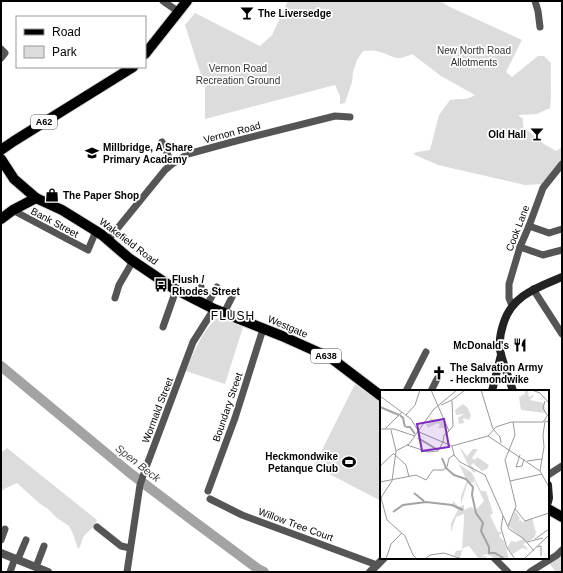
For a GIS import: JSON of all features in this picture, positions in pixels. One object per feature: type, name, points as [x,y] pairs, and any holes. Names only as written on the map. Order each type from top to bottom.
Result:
[{"type":"main road","points":[[146,53],[188,1]]},
{"type":"main road","name":"A62","points":[[1,150],[14,140],[131,68]]},
{"type":"main road","name":"A638","points":[[1,159],[14,179],[36,198]]},
{"type":"main road","points":[[1,219],[13,210],[36,198]]},
{"type":"main road","name":"Wakefield Road","points":[[36,198],[62,210],[96,231],[133,261],[176,290],[244,321]]},
{"type":"main road","points":[[513,390],[500,349],[500,336],[504,319],[512,306],[533,289],[562,277]]},
{"type":"main road","name":"Westgate","points":[[244,321],[331,358],[380,395]]},
{"type":"main road","points":[[492,390],[502,354]]},
{"type":"main road","points":[[549,510],[562,517]]},
{"type":"street","points":[[163,1],[179,12]]},
{"type":"street","points":[[534,1],[538,11],[540,27]]},
{"type":"street","points":[[1,49],[5,53],[1,58]]},
{"type":"street","name":"Vernon Road","points":[[108,240],[165,170],[188,154],[335,116],[350,117]]},
{"type":"street","points":[[162,142],[172,164]]},
{"type":"street","name":"Cook Lane","points":[[512,306],[509,298],[509,284],[520,247],[543,188],[562,164]]},
{"type":"street","name":"Bank Street","points":[[13,210],[88,250],[96,231]]},
{"type":"street","points":[[529,226],[549,233],[562,229]]},
{"type":"street","points":[[520,247],[543,255],[562,250]]},
{"type":"street","points":[[115,298],[119,285],[133,261]]},
{"type":"street","points":[[195,299],[201,287]]},
{"type":"street","points":[[215,309],[217,287]]},
{"type":"street","points":[[533,289],[562,334]]},
{"type":"street","points":[[163,327],[176,290]]},
{"type":"street","points":[[215,309],[232,297]]},
{"type":"street","name":"Wormald Street","points":[[127,572],[140,485],[145,470],[193,342],[215,309]]},
{"type":"street","name":"Boundary Street","points":[[208,491],[235,418],[264,329]]},
{"type":"street","points":[[407,390],[426,352]]},
{"type":"street","points":[[432,390],[437,379]]},
{"type":"street","points":[[549,474],[562,466]]},
{"type":"street","name":"Willow Tree Court","points":[[210,499],[242,515],[377,565]]},
{"type":"street","points":[[97,527],[121,546],[130,548]]},
{"type":"street","points":[[1,540],[5,529]]},
{"type":"street","points":[[10,572],[26,540]]},
{"type":"street","points":[[34,568],[44,546]]},
{"type":"street","points":[[530,572],[557,555],[562,550]]},
{"type":"street","points":[[1,553],[34,568],[48,572]]},
{"type":"street","points":[[370,572],[383,559]]},
{"type":"street","points":[[495,559],[508,572]]},
{"type":"green space","points":[[288,1],[440,1],[522,40],[506,72],[512,77],[538,56],[544,56],[551,63],[551,102],[550,108],[537,114],[518,115],[523,119],[523,127],[544,144],[556,151],[562,147],[562,160],[549,175],[545,184],[525,185],[438,165],[413,154],[430,150],[439,115],[450,100],[466,99],[475,95],[441,76],[412,54],[406,57],[397,58],[381,52],[363,51],[357,60],[345,103],[340,104],[340,96],[335,85],[205,119],[205,84],[185,25],[195,13],[260,46],[272,35]]},
{"type":"green space","points":[[217,318],[224,319],[243,327],[225,384],[186,371],[202,336]]},
{"type":"green space","points":[[355,384],[380,402],[380,500],[314,466]]},
{"type":"green space","points":[[7,448],[97,520],[84,536],[78,549],[69,526],[57,518],[17,483],[1,492],[1,453]]},
{"type":"green space","points":[[562,554],[562,572],[556,572],[549,563]]},
{"type":"waterway","name":"Spen Beck","points":[[1,366],[130,473],[264,572]]},
{"type":"place","name":"The Liversedge","points":[[247,13]]},
{"type":"place","name":"Old Hall","points":[[537,134]]},
{"type":"place","name":"Millbridge, A Share Primary Academy","points":[[92,153]]},
{"type":"place","name":"The Paper Shop","points":[[52,195]]},
{"type":"place","name":"Flush / Rhodes Street","points":[[161,285]]},
{"type":"place","name":"McDonald's","points":[[520,345]]},
{"type":"place","name":"The Salvation Army - Heckmondwike","points":[[439,373]]},
{"type":"place","name":"Heckmondwike Petanque Club","points":[[349,462]]},
{"type":"district","name":"FLUSH","points":[[233,316]]},
{"type":"park label","name":"New North Road Allotments","points":[[474,56]]},
{"type":"park label","name":"Vernon Road Recreation Ground","points":[[238,74]]}]
